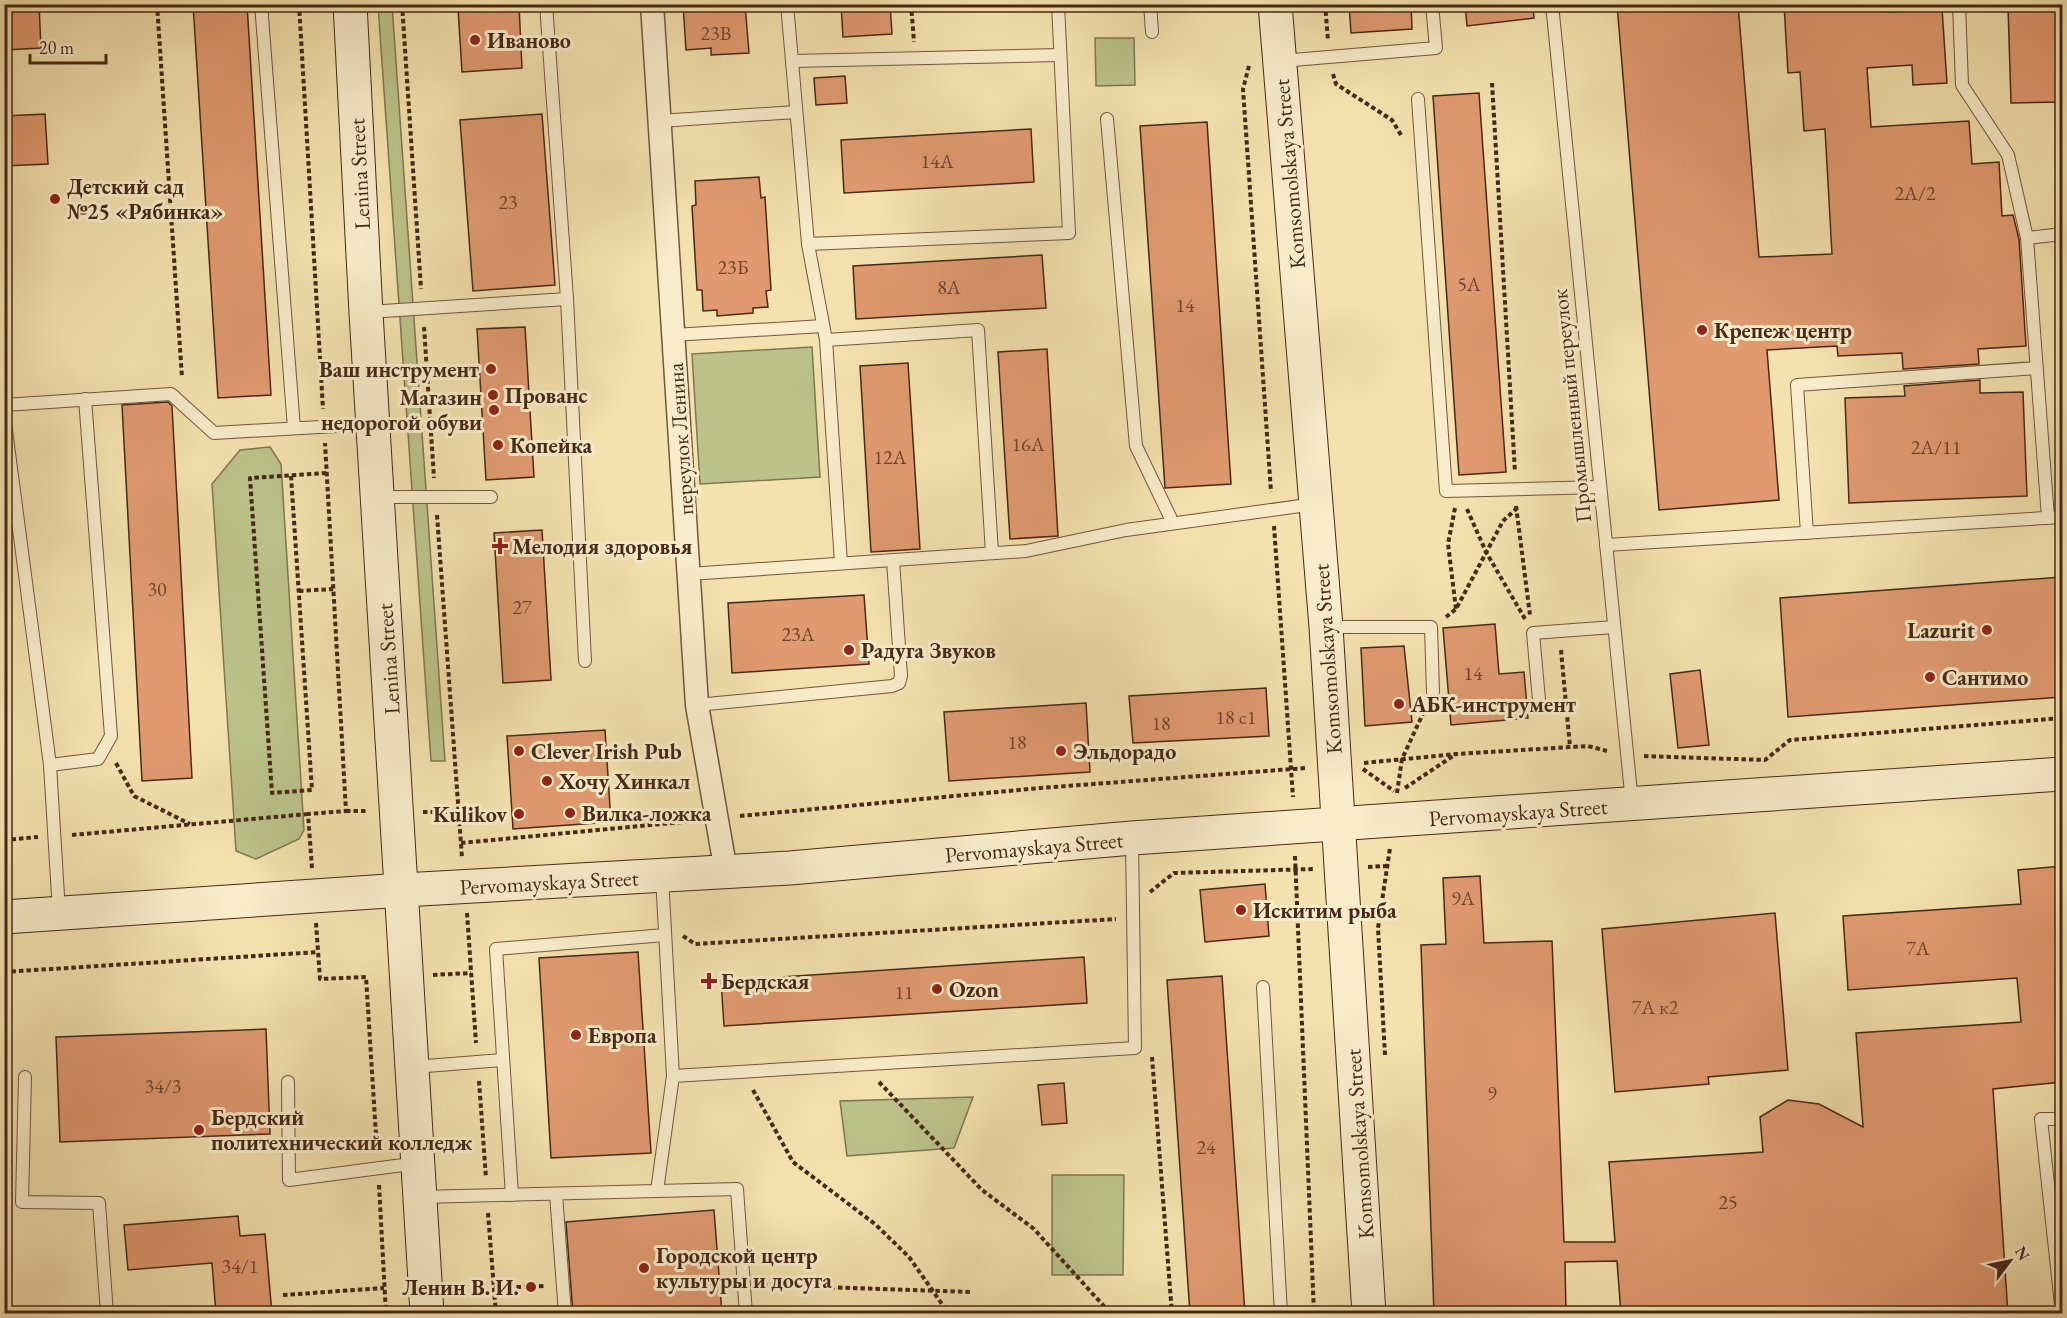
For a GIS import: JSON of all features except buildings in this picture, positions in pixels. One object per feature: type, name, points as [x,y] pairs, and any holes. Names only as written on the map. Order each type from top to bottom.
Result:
[{"type":"main road","name":"Lenina Street","points":[[350,4],[366,313],[403,890],[427,1314]]},
{"type":"main road","name":"Komsomolskaya Street","points":[[1275,4],[1265,62],[1316,504],[1326,627],[1369,1314]]},
{"type":"main road","name":"Pervomayskaya Street","points":[[4,917],[465,886],[726,872],[1132,838],[2062,774]]},
{"type":"street","name":"переулок Ленина","points":[[652,4],[698,705],[726,872]]},
{"type":"lane","points":[[261,4],[294,428]]},
{"type":"lane","points":[[546,4],[567,298],[585,661]]},
{"type":"lane","points":[[787,4],[807,244],[826,340],[841,563]]},
{"type":"lane","points":[[807,244],[1069,233],[1058,4]]},
{"type":"lane","points":[[1150,4],[1152,32]]},
{"type":"lane","points":[[1265,62],[1436,48],[1432,4]]},
{"type":"lane","name":"Промышленный переулок","points":[[1552,4],[1632,804]]},
{"type":"lane","points":[[1959,4],[1962,84],[2008,156],[2027,238],[2048,518]]},
{"type":"lane","points":[[792,61],[1060,55]]},
{"type":"lane","points":[[1418,99],[1446,491],[1600,487]]},
{"type":"lane","points":[[659,121],[796,112]]},
{"type":"lane","points":[[1107,118],[1136,446],[1173,524]]},
{"type":"lane","points":[[2027,238],[2062,234]]},
{"type":"lane","points":[[366,313],[567,298]]},
{"type":"lane","points":[[673,335],[823,326]]},
{"type":"lane","points":[[826,340],[978,330],[992,553]]},
{"type":"lane","points":[[1807,532],[1797,385],[2036,368]]},
{"type":"lane","points":[[4,405],[171,394],[214,433],[373,424]]},
{"type":"lane","points":[[50,765],[98,759],[111,736],[85,399]]},
{"type":"lane","points":[[4,415],[50,765],[59,914]]},
{"type":"lane","points":[[378,497],[491,497]]},
{"type":"lane","points":[[689,574],[1026,550],[1173,524],[1316,504]]},
{"type":"lane","points":[[1606,545],[2062,517]]},
{"type":"lane","points":[[698,705],[892,686],[899,683],[901,676],[893,560]]},
{"type":"lane","points":[[1326,627],[1431,627],[1433,692]]},
{"type":"lane","points":[[1539,700],[1533,633],[1614,627]]},
{"type":"lane","points":[[673,1076],[1135,1048],[1132,838]]},
{"type":"lane","points":[[657,1191],[673,1076],[662,875]]},
{"type":"lane","points":[[512,1195],[496,949],[665,928]]},
{"type":"lane","points":[[1263,987],[1281,1314]]},
{"type":"lane","points":[[413,1067],[502,1060]]},
{"type":"lane","points":[[25,1077],[22,1202],[99,1203],[107,1314]]},
{"type":"lane","points":[[288,1082],[289,1180],[419,1162]]},
{"type":"lane","points":[[2062,1119],[2041,1119],[2062,1314]]},
{"type":"lane","points":[[421,1197],[737,1189],[746,1314]]},
{"type":"lane","points":[[556,1194],[565,1314]]},
{"type":"path","points":[[157,4],[184,406]]},
{"type":"path","points":[[4,840],[346,811],[299,4]]},
{"type":"path","points":[[402,4],[435,497],[496,1314]]},
{"type":"path","points":[[911,4],[915,57]]},
{"type":"path","points":[[1325,4],[1329,58],[1336,84],[1392,120],[1424,171]]},
{"type":"path","points":[[1265,62],[1243,89],[1294,827],[1314,1314]]},
{"type":"path","points":[[1492,83],[1516,509],[1533,633]]},
{"type":"path","points":[[291,476],[312,790],[272,793],[250,478],[327,473]]},
{"type":"path","points":[[1431,627],[1456,609],[1503,521],[1539,488]]},
{"type":"path","points":[[1458,491],[1486,552],[1533,633]]},
{"type":"path","points":[[1456,609],[1448,544],[1458,491]]},
{"type":"path","points":[[299,591],[333,589]]},
{"type":"path","points":[[1559,631],[1570,747]]},
{"type":"path","points":[[1402,759],[1433,692]]},
{"type":"path","points":[[1628,756],[1765,760],[1790,740],[2062,718]]},
{"type":"path","points":[[106,745],[134,796],[190,824]]},
{"type":"path","points":[[1355,763],[1397,794],[1456,754]]},
{"type":"path","points":[[461,843],[1040,788]]},
{"type":"path","points":[[308,814],[320,979],[366,977],[386,1314]]},
{"type":"path","points":[[665,928],[695,945],[1116,919],[1174,873],[1387,866]]},
{"type":"path","points":[[469,940],[480,939]]},
{"type":"path","points":[[4,972],[318,952]]},
{"type":"path","points":[[1135,1048],[1151,1046],[1172,1314]]},
{"type":"path","points":[[863,1065],[982,1190],[1034,1229],[1112,1314]]},
{"type":"path","points":[[743,1072],[793,1162],[875,1224],[909,1257],[949,1314]]},
{"type":"path","points":[[494,1288],[563,1285]]},
{"type":"path","points":[[744,1285],[971,1292]]},
{"type":"path","points":[[284,1295],[384,1288]]},
{"type":"green space","points":[[378,5],[392,5],[445,761],[431,761]]},
{"type":"green space","points":[[1095,38],[1134,38],[1135,85],[1096,86]]},
{"type":"green space","points":[[812,347],[820,477],[700,484],[692,354]]},
{"type":"green space","points":[[270,447],[281,464],[304,830],[299,839],[256,859],[236,851],[212,484],[240,450]]},
{"type":"green space","points":[[973,1097],[954,1148],[847,1156],[840,1101]]},
{"type":"green space","points":[[1052,1175],[1124,1175],[1123,1275],[1052,1275]]},
{"type":"place","name":"Иваново","points":[[475,40]]},
{"type":"place","name":"Детский сад №25 «Рябинка»","points":[[55,199]]},
{"type":"place","name":"Крепеж центр","points":[[1702,330]]},
{"type":"place","name":"Ваш инструмент","points":[[491,369]]},
{"type":"place","name":"Прованс","points":[[493,395]]},
{"type":"place","name":"Магазин недорогой обуви","points":[[494,410]]},
{"type":"place","name":"Копейка","points":[[498,445]]},
{"type":"place","name":"Мелодия здоровья","points":[[500,546]]},
{"type":"place","name":"Lazurit","points":[[1987,630]]},
{"type":"place","name":"Радуга Звуков","points":[[849,650]]},
{"type":"place","name":"Сантимо","points":[[1930,677]]},
{"type":"place","name":"АБК-инструмент","points":[[1399,704]]},
{"type":"place","name":"Clever Irish Pub","points":[[519,751]]},
{"type":"place","name":"Эльдорадо","points":[[1061,751]]},
{"type":"place","name":"Хочу Хинкал","points":[[547,781]]},
{"type":"place","name":"Вилка-ложка","points":[[570,813]]},
{"type":"place","name":"Kulikov","points":[[519,814]]},
{"type":"place","name":"Искитим рыба","points":[[1241,910]]},
{"type":"place","name":"Бердская","points":[[709,981]]},
{"type":"place","name":"Ozon","points":[[937,989]]},
{"type":"place","name":"Европа","points":[[576,1035]]},
{"type":"place","name":"Бердский политехнический колледж","points":[[199,1130]]},
{"type":"place","name":"Городской центр культуры и досуга","points":[[644,1268]]},
{"type":"place","name":"Ленин В. И.","points":[[531,1287]]}]
